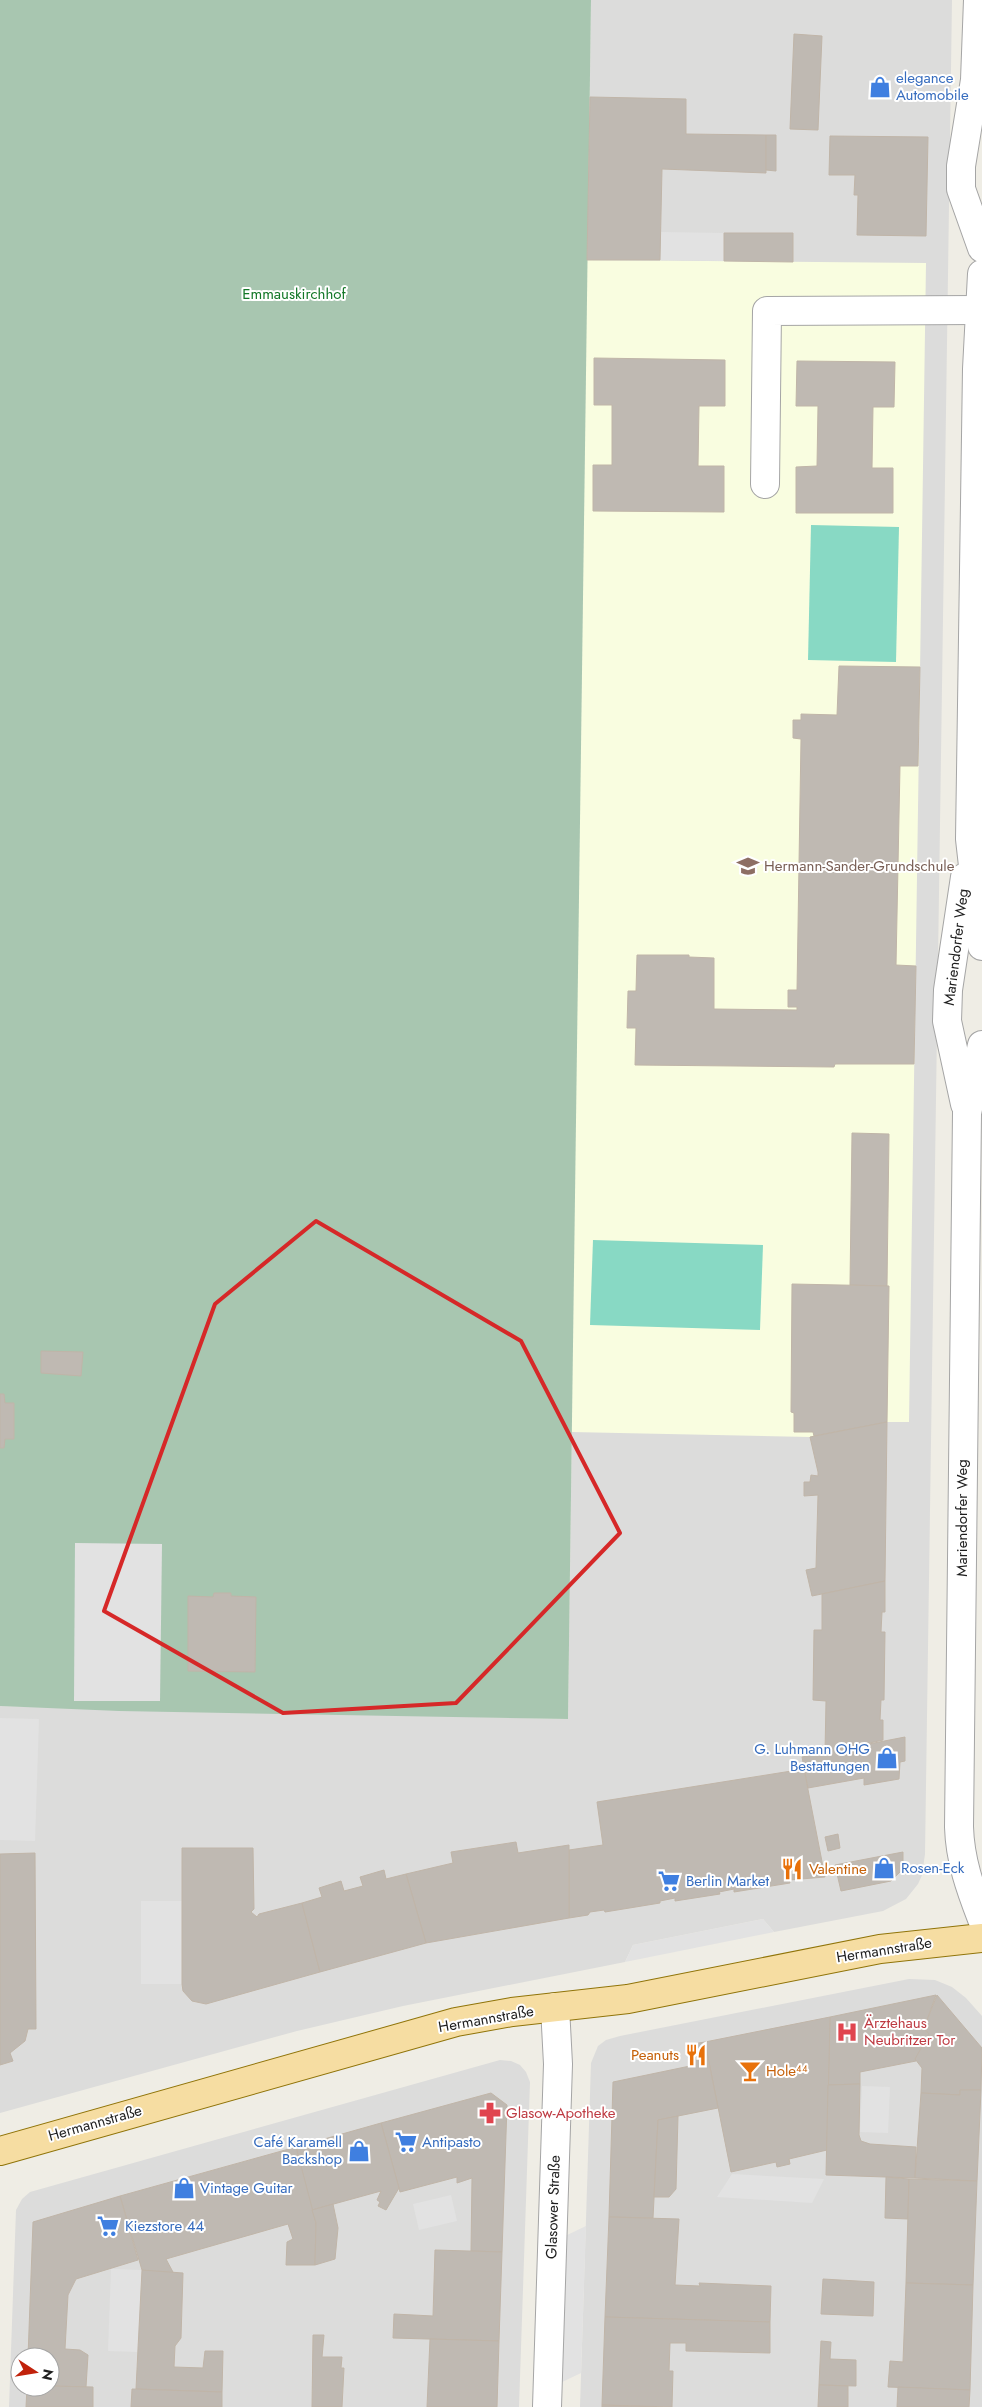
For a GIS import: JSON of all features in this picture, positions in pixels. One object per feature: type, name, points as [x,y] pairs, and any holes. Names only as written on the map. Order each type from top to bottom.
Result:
[{"type":"main road","name":"Hermannstraße","points":[[0,2151],[410,2034],[483,2017],[628,1999],[880,1949],[982,1938]]},
{"type":"street","points":[[978,0],[975,80],[961,166],[961,189],[982,248]]},
{"type":"street","points":[[975,80],[982,106]]},
{"type":"street","name":"Mariendorfer Weg","points":[[967,1113],[948,1021],[948,1005],[970,838],[982,274]]},
{"type":"street","points":[[765,484],[767,311],[980,310]]},
{"type":"street","name":"Mariendorfer Weg","points":[[970,838],[982,946]]},
{"type":"street","name":"Mariendorfer Weg","points":[[982,1045],[967,1113],[959,1827],[960,1852],[967,1882],[982,1919]]},
{"type":"street","name":"Glasower Straße","points":[[547,2407],[558,2064],[555,2007]]},
{"type":"highlighted area","points":[[316,1221],[521,1341],[620,1533],[456,1703],[283,1713],[104,1611],[215,1304]]},
{"type":"shaded area","points":[[591,0],[952,0],[925,1854],[922,1875],[918,1884],[906,1899],[883,1911],[774,1932],[763,1919],[633,1945],[625,1962],[403,2006],[297,2031],[0,2113],[0,1706],[568,1719]]},
{"type":"shaded area","points":[[661,232],[724,233],[724,261],[660,260]]},
{"type":"shaded area","name":"Hermann-Sander-Grundschule","points":[[587,260],[926,263],[909,1422],[887,1422],[810,1437],[571,1432]]},
{"type":"shaded area","points":[[75,1543],[162,1544],[160,1701],[74,1701]]},
{"type":"shaded area","points":[[0,1718],[39,1719],[35,1841],[0,1840]]},
{"type":"shaded area","points":[[141,1901],[182,1901],[182,1984],[141,1984]]},
{"type":"shaded area","points":[[763,1919],[774,1932],[625,1962],[633,1945]]},
{"type":"shaded area","points":[[909,1979],[935,1980],[952,1987],[966,1998],[982,2016],[982,2407],[580,2407],[591,2063],[598,2046],[606,2040],[620,2036]]},
{"type":"shaded area","points":[[500,2060],[511,2061],[520,2065],[526,2072],[530,2082],[519,2407],[9,2407],[10,2379],[10,2397],[60,2397],[60,2347],[11,2347],[16,2210],[22,2199],[30,2192]]},
{"type":"shaded area","points":[[862,2086],[890,2087],[888,2133],[860,2132]]},
{"type":"shaded area","points":[[732,2174],[824,2179],[812,2203],[717,2197]]},
{"type":"shaded area","points":[[451,2195],[457,2221],[419,2230],[413,2204]]},
{"type":"shaded area","points":[[586,2226],[581,2373],[558,2384],[563,2237]]},
{"type":"shaded area","points":[[111,2269],[142,2270],[137,2352],[108,2351]]},
{"type":"green space","name":"Emmauskirchhof","points":[[0,0],[591,0],[568,1719],[119,1711],[0,1706]]},
{"type":"green space","points":[[811,525],[899,527],[896,662],[808,660]]},
{"type":"green space","points":[[593,1240],[763,1245],[760,1330],[590,1325]]},
{"type":"building","points":[[794,34],[822,36],[818,130],[790,129]]},
{"type":"building","points":[[590,97],[686,99],[686,134],[766,135],[766,173],[662,169],[660,260],[587,260]]},
{"type":"building","points":[[766,135],[776,135],[776,171],[766,170]]},
{"type":"building","points":[[830,136],[928,137],[926,236],[857,235],[858,195],[854,195],[855,175],[829,175]]},
{"type":"building","points":[[724,233],[793,233],[793,262],[724,261]]},
{"type":"building","points":[[594,358],[725,360],[725,406],[699,406],[698,466],[724,466],[724,512],[593,511],[593,465],[612,465],[612,405],[594,405]]},
{"type":"building","points":[[797,361],[895,362],[894,407],[873,407],[872,468],[893,468],[893,513],[796,513],[796,467],[817,466],[818,406],[796,406]]},
{"type":"building","points":[[839,666],[920,667],[918,766],[900,766],[896,965],[916,966],[914,1064],[835,1064],[834,1067],[635,1065],[636,1028],[627,1028],[628,991],[636,991],[637,955],[689,955],[689,957],[714,958],[714,1009],[797,1010],[797,1007],[788,1007],[788,990],[797,990],[801,739],[793,738],[793,720],[801,720],[801,714],[837,715]]},
{"type":"building","points":[[852,1133],[889,1134],[887,1286],[850,1285]]},
{"type":"building","points":[[792,1284],[889,1286],[887,1422],[814,1436],[813,1432],[794,1432],[794,1413],[791,1412]]},
{"type":"building","points":[[41,1351],[83,1352],[81,1376],[41,1373]]},
{"type":"building","points":[[0,1394],[4,1394],[5,1403],[14,1403],[14,1439],[5,1439],[4,1448],[0,1448]]},
{"type":"building","points":[[887,1422],[885,1581],[812,1596],[806,1570],[816,1568],[818,1495],[804,1496],[804,1482],[810,1482],[811,1475],[818,1476],[818,1472],[810,1437]]},
{"type":"building","points":[[885,1581],[885,1612],[882,1612],[881,1632],[885,1632],[884,1700],[881,1700],[880,1720],[883,1720],[883,1740],[825,1753],[826,1701],[813,1700],[814,1630],[822,1630],[822,1594]]},
{"type":"building","points":[[214,1593],[231,1593],[231,1596],[256,1597],[255,1672],[188,1671],[188,1596],[213,1597]]},
{"type":"building","points":[[905,1737],[905,1761],[900,1762],[899,1779],[864,1785],[864,1778],[808,1788],[802,1757]]},
{"type":"building","points":[[804,1769],[825,1877],[789,1880],[790,1883],[734,1892],[734,1889],[719,1892],[720,1894],[675,1901],[675,1898],[660,1901],[660,1903],[605,1912],[604,1910],[590,1912],[588,1915],[569,1918],[569,1850],[603,1845],[597,1802]]},
{"type":"building","points":[[838,1834],[840,1848],[828,1851],[825,1837]]},
{"type":"building","points":[[516,1842],[518,1853],[569,1845],[569,1918],[426,1943],[406,1874],[453,1863],[451,1852]]},
{"type":"building","points":[[182,1848],[253,1848],[254,1909],[251,1912],[257,1917],[259,1914],[302,1903],[320,1972],[206,2004],[192,2001],[183,1991],[182,1984]]},
{"type":"building","points":[[903,1852],[903,1869],[891,1881],[841,1891],[835,1865]]},
{"type":"building","points":[[35,1853],[36,2029],[28,2029],[25,2041],[10,2053],[13,2061],[0,2065],[0,1854]]},
{"type":"building","points":[[384,1870],[386,1879],[406,1874],[426,1943],[320,1972],[302,1903],[322,1897],[319,1888],[341,1881],[344,1891],[363,1886],[360,1877]]},
{"type":"building","points":[[936,1995],[924,2028],[929,2034],[916,2061],[860,2072],[860,2084],[828,2085],[830,2017]]},
{"type":"building","points":[[937,1995],[982,2048],[981,2090],[960,2090],[960,2095],[921,2093],[922,2068],[915,2059],[929,2034],[924,2028]]},
{"type":"building","points":[[830,2017],[827,2150],[789,2159],[790,2164],[777,2167],[776,2162],[731,2172],[705,2042]]},
{"type":"building","points":[[705,2042],[718,2108],[658,2120],[653,2218],[609,2217],[613,2082],[690,2066],[686,2045]]},
{"type":"building","points":[[860,2084],[859,2135],[861,2141],[870,2144],[916,2147],[915,2178],[826,2175],[828,2085]]},
{"type":"building","points":[[960,2090],[981,2090],[977,2181],[915,2178],[921,2093],[960,2095]]},
{"type":"building","points":[[491,2093],[507,2105],[502,2252],[471,2251],[472,2178],[457,2183],[457,2177],[400,2192],[381,2123]]},
{"type":"building","points":[[678,2116],[676,2189],[669,2197],[654,2197],[658,2120]]},
{"type":"building","points":[[381,2123],[399,2188],[386,2210],[378,2206],[380,2202],[377,2200],[381,2191],[312,2210],[296,2147]]},
{"type":"building","points":[[296,2147],[316,2223],[315,2265],[286,2265],[287,2242],[293,2239],[288,2224],[166,2259],[174,2274],[142,2270],[120,2196]]},
{"type":"building","points":[[886,2177],[909,2179],[908,2219],[885,2218]]},
{"type":"building","points":[[909,2179],[977,2181],[973,2285],[906,2283]]},
{"type":"building","points":[[120,2196],[138,2260],[76,2279],[68,2295],[65,2349],[80,2350],[88,2355],[86,2387],[60,2386],[60,2347],[28,2347],[33,2222]]},
{"type":"building","points":[[333,2204],[338,2228],[335,2259],[315,2265],[316,2223],[312,2210]]},
{"type":"building","points":[[609,2217],[679,2219],[675,2285],[700,2286],[699,2283],[771,2286],[770,2322],[605,2317]]},
{"type":"building","points":[[435,2250],[502,2252],[499,2341],[393,2338],[394,2314],[433,2316]]},
{"type":"building","points":[[142,2270],[183,2273],[181,2338],[175,2346],[174,2367],[203,2368],[205,2351],[223,2351],[222,2392],[136,2389]]},
{"type":"building","points":[[823,2279],[874,2282],[873,2316],[821,2314]]},
{"type":"building","points":[[906,2283],[973,2285],[970,2390],[888,2387],[890,2361],[903,2362]]},
{"type":"building","points":[[605,2317],[770,2322],[770,2353],[686,2351],[686,2343],[670,2343],[669,2371],[673,2371],[672,2407],[602,2405]]},
{"type":"building","points":[[313,2335],[324,2335],[322,2357],[342,2357],[341,2368],[344,2368],[342,2407],[312,2407]]},
{"type":"building","points":[[430,2339],[499,2341],[497,2407],[427,2407]]},
{"type":"building","points":[[821,2341],[831,2342],[830,2359],[856,2360],[856,2386],[819,2385]]},
{"type":"building","points":[[819,2385],[848,2386],[848,2407],[818,2407]]},
{"type":"building","points":[[60,2386],[93,2387],[93,2407],[26,2407],[26,2397],[60,2397]]},
{"type":"building","points":[[898,2387],[970,2390],[969,2407],[897,2407]]},
{"type":"building","points":[[132,2389],[222,2392],[222,2407],[131,2407]]},
{"type":"building","points":[[602,2405],[657,2407],[602,2407]]},
{"type":"place","name":"elegance Automobile","points":[[880,87]]},
{"type":"place","name":"Hermann-Sander-Grundschule","points":[[748,866]]},
{"type":"place","name":"G. Luhmann OHG Bestattungen","points":[[887,1758]]},
{"type":"place","name":"Rosen-Eck","points":[[884,1868]]},
{"type":"place","name":"Valentine","points":[[792,1869]]},
{"type":"place","name":"Berlin Market","points":[[669,1881]]},
{"type":"place","name":"Ärztehaus Neubritzer Tor","points":[[847,2032]]},
{"type":"place","name":"Peanuts","points":[[696,2055]]},
{"type":"place","name":"Hole⁴⁴","points":[[750,2071]]},
{"type":"place","name":"Glasow-Apotheke","points":[[490,2113]]},
{"type":"place","name":"Antipasto","points":[[406,2142]]},
{"type":"place","name":"Café Karamell Backshop","points":[[359,2151]]},
{"type":"place","name":"Vintage Guitar","points":[[184,2188]]},
{"type":"place","name":"Kiezstore 44","points":[[108,2226]]}]
